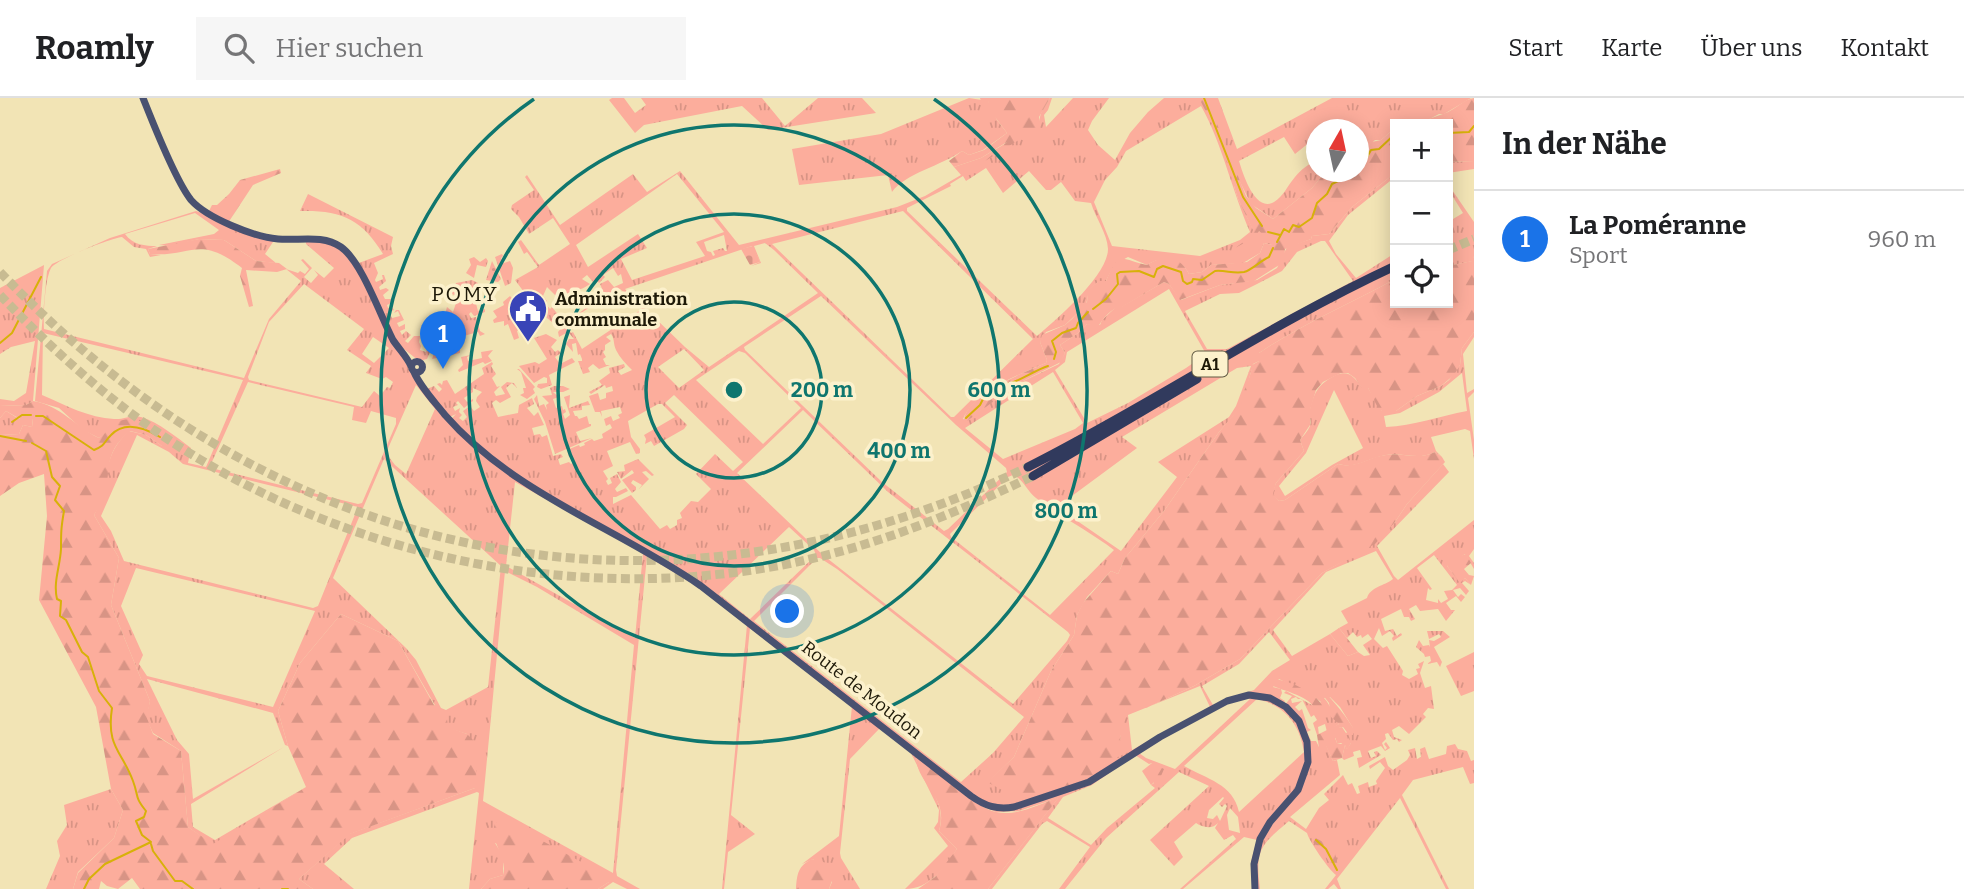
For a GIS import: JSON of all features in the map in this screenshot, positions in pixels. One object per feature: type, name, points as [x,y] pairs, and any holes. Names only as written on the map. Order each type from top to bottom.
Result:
[{"type":"highway","name":"A1","points":[[1390,269],[1275,327],[1030,472],[1269,336],[1390,275]]},
{"type":"main road","name":"Route de Moudon","points":[[143,98],[179,178],[194,203],[228,223],[261,236],[282,240],[325,240],[340,247],[356,264],[395,342],[416,368],[425,389],[462,433],[506,471],[701,586],[979,802],[993,807],[1010,808],[1093,780],[1150,743],[1219,704],[1237,697],[1256,695],[1279,703],[1295,716],[1306,736],[1309,757],[1300,786],[1268,824],[1258,843],[1254,864],[1255,889]]},
{"type":"green space","points":[[624,98],[635,113],[646,105],[641,98],[762,98],[785,126],[818,98],[862,98],[876,113],[768,130],[742,106],[644,125],[635,133],[609,100]]},
{"type":"green space","points":[[969,98],[988,101],[1007,133],[983,150],[969,155],[962,151],[905,180],[892,192],[888,175],[799,185],[792,149],[881,134]]},
{"type":"green space","points":[[980,98],[1050,98],[1039,117],[1040,130],[985,161],[1007,142],[981,158],[954,167],[949,161],[962,151],[969,155],[984,150],[1007,133],[989,109],[988,101],[981,101]]},
{"type":"green space","points":[[1050,98],[1048,110],[1044,115],[1046,127],[1073,98],[1109,98],[1088,130],[1098,145],[1115,160],[1130,133],[1164,98],[1218,98],[1237,149],[1332,98],[1471,98],[1430,119],[1390,119],[1390,132],[1369,146],[1369,119],[1306,119],[1306,145],[1295,154],[1284,137],[1239,161],[1251,190],[1261,202],[1267,204],[1277,200],[1306,167],[1306,182],[1317,182],[1273,219],[1251,204],[1238,178],[1234,186],[1253,229],[1264,233],[1273,242],[1272,245],[1264,243],[1260,253],[1243,263],[1211,265],[1202,272],[1189,274],[1181,264],[1170,259],[1147,265],[1128,257],[1114,267],[1106,281],[1098,282],[1089,290],[1086,305],[1065,325],[1046,332],[1040,342],[1046,363],[1011,378],[988,392],[969,409],[963,419],[967,420],[1017,384],[1059,364],[1065,353],[1060,345],[1087,324],[1100,325],[1116,307],[1121,307],[1164,282],[1169,284],[1181,300],[1220,285],[1257,280],[1277,268],[1287,247],[1311,239],[1312,236],[1329,234],[1352,207],[1390,177],[1390,181],[1348,215],[1329,241],[1356,278],[1390,256],[1390,282],[1309,323],[1259,353],[1259,361],[1253,364],[1242,406],[1219,432],[1164,511],[1125,558],[1118,574],[1111,571],[1087,597],[1077,615],[1074,635],[1051,671],[1014,757],[988,782],[1104,764],[1120,740],[1123,712],[1126,708],[1145,708],[1128,715],[1132,750],[1210,707],[1200,686],[1151,706],[1194,686],[1240,659],[1322,573],[1343,561],[1395,522],[1407,504],[1443,464],[1449,472],[1377,546],[1398,580],[1474,520],[1474,549],[1469,556],[1474,563],[1474,569],[1465,554],[1447,566],[1460,582],[1465,578],[1471,585],[1465,581],[1462,583],[1469,591],[1466,595],[1460,588],[1453,590],[1458,597],[1461,594],[1465,597],[1461,602],[1456,596],[1446,603],[1451,610],[1455,610],[1446,621],[1438,609],[1420,611],[1416,605],[1409,609],[1415,619],[1411,621],[1409,617],[1404,617],[1401,609],[1381,619],[1385,631],[1393,629],[1397,636],[1401,633],[1402,635],[1393,641],[1394,636],[1390,631],[1382,636],[1379,628],[1374,639],[1383,648],[1387,646],[1403,671],[1402,675],[1409,679],[1418,674],[1418,664],[1424,661],[1420,673],[1425,688],[1431,686],[1434,709],[1428,708],[1423,714],[1426,717],[1409,734],[1399,726],[1392,730],[1394,737],[1402,740],[1399,742],[1397,739],[1393,740],[1388,733],[1385,734],[1386,739],[1382,743],[1385,750],[1386,742],[1390,748],[1385,751],[1381,746],[1368,751],[1371,758],[1376,756],[1374,752],[1377,751],[1381,755],[1359,768],[1357,758],[1362,757],[1360,750],[1353,752],[1354,756],[1344,760],[1342,758],[1345,745],[1347,749],[1351,743],[1337,743],[1335,737],[1339,728],[1342,727],[1346,733],[1353,728],[1330,697],[1324,698],[1339,724],[1327,732],[1325,724],[1318,727],[1317,735],[1313,723],[1317,720],[1314,715],[1311,717],[1302,700],[1314,706],[1321,702],[1279,679],[1273,687],[1281,689],[1280,698],[1285,701],[1284,706],[1292,696],[1284,693],[1286,691],[1301,699],[1291,699],[1292,703],[1302,701],[1295,707],[1299,711],[1302,709],[1311,730],[1307,732],[1311,741],[1316,741],[1319,747],[1326,745],[1333,761],[1337,760],[1340,775],[1290,817],[1306,829],[1319,808],[1329,800],[1324,794],[1343,775],[1348,785],[1352,783],[1357,794],[1360,793],[1358,786],[1368,782],[1369,787],[1377,784],[1376,781],[1385,768],[1380,762],[1370,769],[1369,766],[1385,757],[1388,766],[1393,770],[1407,760],[1410,755],[1408,750],[1415,748],[1417,759],[1421,757],[1420,749],[1425,747],[1429,759],[1446,754],[1447,746],[1455,744],[1458,749],[1467,751],[1471,761],[1474,760],[1474,783],[1470,784],[1463,767],[1413,780],[1402,795],[1449,889],[1446,889],[1400,798],[1337,879],[1341,889],[1334,884],[1325,889],[1336,875],[1307,833],[1289,821],[1266,843],[1259,856],[1260,889],[1253,889],[1251,862],[1257,840],[1244,837],[1180,889],[1236,839],[1233,835],[1224,840],[1215,828],[1218,823],[1208,827],[1196,823],[1174,842],[1183,857],[1174,866],[1150,840],[1209,786],[1179,772],[1106,838],[1065,889],[1059,889],[1090,847],[1047,821],[992,889],[988,889],[1058,798],[1019,811],[996,812],[978,804],[916,760],[938,803],[941,821],[939,831],[957,849],[929,881],[905,889],[948,846],[934,828],[938,822],[939,810],[911,753],[880,728],[850,759],[840,853],[860,889],[829,889],[832,882],[813,859],[802,864],[839,836],[852,706],[750,628],[731,815],[755,834],[728,852],[722,889],[747,625],[695,585],[647,556],[616,870],[617,876],[640,889],[627,889],[613,882],[603,889],[598,889],[609,882],[495,843],[503,856],[503,875],[490,879],[481,889],[469,889],[477,792],[352,838],[324,864],[354,889],[313,889],[299,879],[349,834],[475,788],[467,734],[448,728],[398,641],[341,614],[300,663],[278,711],[288,746],[285,745],[273,713],[147,679],[177,740],[189,754],[193,799],[284,747],[191,804],[193,827],[215,840],[306,787],[213,845],[188,827],[181,751],[153,733],[146,718],[150,701],[111,605],[119,558],[94,515],[113,451],[129,431],[146,435],[162,446],[156,427],[106,433],[99,438],[83,430],[59,408],[35,401],[47,271],[52,264],[110,238],[196,211],[275,239],[265,254],[276,263],[256,261],[224,240],[199,239],[171,246],[159,245],[214,234],[219,230],[195,213],[125,234],[135,243],[157,246],[148,249],[150,254],[161,255],[150,257],[146,249],[134,247],[122,237],[95,245],[55,264],[47,280],[44,329],[244,378],[269,319],[301,281],[286,269],[305,274],[309,269],[301,260],[303,259],[312,268],[304,277],[311,283],[318,275],[314,270],[324,278],[334,268],[306,244],[306,239],[335,245],[353,262],[411,373],[451,419],[456,414],[450,417],[427,389],[434,386],[439,392],[442,389],[437,384],[442,385],[443,381],[447,380],[455,394],[484,374],[482,368],[492,362],[491,366],[496,374],[492,378],[497,387],[500,386],[494,392],[496,396],[505,394],[501,387],[507,382],[514,383],[517,388],[512,383],[506,388],[511,397],[500,403],[496,400],[492,403],[498,417],[518,413],[519,405],[532,398],[534,404],[527,408],[534,416],[538,412],[544,425],[532,428],[534,435],[547,435],[553,456],[561,454],[563,457],[558,459],[560,465],[569,462],[571,464],[575,461],[572,456],[569,457],[567,450],[585,445],[584,443],[592,439],[594,441],[603,438],[602,434],[612,428],[610,424],[606,426],[604,419],[611,416],[613,421],[620,418],[618,415],[622,413],[620,407],[601,411],[602,417],[600,412],[595,412],[589,396],[598,393],[600,400],[606,398],[606,393],[613,391],[612,386],[606,388],[605,385],[591,394],[589,392],[602,385],[599,381],[610,373],[609,368],[624,364],[625,367],[618,371],[621,375],[632,370],[615,348],[611,334],[606,337],[611,341],[605,345],[603,352],[606,365],[610,365],[599,369],[593,364],[588,368],[590,372],[583,374],[578,361],[582,359],[580,354],[578,355],[576,343],[572,344],[573,352],[566,344],[569,339],[574,339],[568,332],[559,337],[558,332],[566,323],[591,304],[587,302],[603,291],[600,284],[608,280],[614,287],[623,283],[621,274],[618,276],[613,268],[603,275],[605,277],[599,283],[596,279],[593,282],[587,275],[582,279],[590,284],[562,297],[566,303],[564,304],[547,287],[543,296],[547,301],[545,303],[550,309],[552,307],[563,321],[559,326],[536,306],[515,280],[538,267],[527,252],[524,254],[518,242],[521,240],[539,265],[570,244],[553,218],[529,234],[511,209],[512,205],[534,190],[525,177],[527,175],[560,225],[633,174],[647,192],[680,171],[739,245],[897,207],[925,196],[961,175],[954,167],[981,158],[1008,142],[988,159],[1039,121]],"holes":[[[1201,106],[1215,136],[1250,232],[1240,240],[1200,256],[1112,246],[1094,202],[1105,180],[1126,151]],[[986,168],[1003,193],[1029,171],[1046,190],[1051,190],[1061,182],[1075,201],[1091,203],[1107,243],[1106,260],[1080,296],[1037,336],[907,211],[907,208],[951,186],[950,184],[963,176],[966,181]],[[677,174],[724,232],[696,242],[705,256],[632,280],[621,259],[647,248],[638,234],[588,267],[576,245]],[[903,211],[1033,339],[951,417],[772,244]],[[724,235],[727,251],[723,248],[713,251],[713,256],[707,251],[704,242]],[[1325,241],[1353,281],[1227,349],[1207,349],[1185,311],[1220,294],[1239,293],[1282,271],[1297,252]],[[765,243],[818,293],[709,367],[625,289],[752,246],[760,262],[751,266],[761,263],[754,246]],[[304,284],[364,329],[347,350],[371,366],[366,373],[382,379],[386,377],[393,382],[380,396],[374,391],[362,407],[249,380],[269,322]],[[620,289],[642,309],[582,349],[573,332],[568,329],[567,323]],[[1169,289],[1206,354],[1128,403],[1087,423],[1055,370],[1065,362],[1067,352]],[[821,296],[956,425],[1006,468],[1007,472],[944,531],[882,482],[744,347]],[[43,333],[243,380],[206,467],[188,463],[191,448],[148,420],[137,416],[118,419],[95,416],[42,395]],[[373,337],[389,348],[374,363],[362,354]],[[684,349],[704,370],[679,388],[658,367]],[[739,351],[745,353],[801,408],[763,444],[696,380]],[[1251,366],[1229,417],[1158,462],[1177,477],[1121,551],[1057,507],[1137,448],[1122,437],[1237,368]],[[1053,372],[1083,423],[1075,429],[1003,459],[965,428]],[[248,382],[354,407],[352,420],[366,423],[371,411],[396,418],[396,424],[362,503],[211,468]],[[416,385],[435,409],[406,474],[386,453]],[[473,388],[482,392],[476,401],[480,407],[474,411],[470,406],[463,411],[467,417],[463,421],[459,418],[462,415],[460,408],[455,411],[453,407],[458,405],[458,401],[464,408],[473,399],[467,402],[464,398],[473,392]],[[674,395],[743,462],[733,471],[715,454],[696,474],[711,489],[698,502],[691,501],[680,513],[682,518],[677,520],[677,525],[670,529],[667,525],[660,529],[631,495],[613,504],[613,497],[628,491],[626,488],[617,492],[615,489],[621,482],[617,474],[610,478],[612,483],[608,485],[603,471],[613,466],[607,451],[630,442],[636,454],[640,453],[631,437],[628,421],[662,404],[675,417],[644,435],[645,444],[651,441],[654,446],[687,425],[665,403]],[[803,410],[888,492],[1068,632],[1070,635],[1013,704],[823,555],[737,473]],[[137,435],[169,452],[183,464],[358,507],[318,606],[313,608],[124,561],[101,516]],[[384,459],[501,566],[488,687],[446,710],[441,708],[416,660],[333,578]],[[1013,475],[1020,479],[1036,498],[1114,550],[1050,615],[950,534]],[[515,482],[643,553],[635,638],[506,566]],[[789,527],[816,555],[750,619],[719,594]],[[1376,551],[1393,579],[1374,589],[1367,598],[1341,611],[1348,623],[1339,628],[1347,638],[1353,632],[1362,638],[1368,634],[1372,639],[1363,645],[1370,655],[1364,656],[1358,652],[1348,656],[1330,634],[1292,656],[1273,630],[1326,572]],[[1434,555],[1457,585],[1452,590],[1444,591],[1448,599],[1441,603],[1438,599],[1438,603],[1426,600],[1428,588],[1432,589],[1417,568]],[[820,558],[1024,717],[993,753],[961,782],[754,621]],[[136,568],[315,611],[273,707],[147,676],[139,664],[143,655],[121,606]],[[505,571],[634,645],[613,873],[483,801]],[[1269,632],[1290,660],[1272,671],[1254,690],[1213,705],[1202,686],[1239,664]],[[1244,698],[1250,699],[1175,769],[1139,753],[1213,709]],[[1257,699],[1276,706],[1290,718],[1299,733],[1304,752],[1239,812],[1236,803],[1225,789],[1184,766]],[[1135,755],[1149,764],[1152,763],[1154,783],[1151,785],[1155,788],[1091,845],[1048,818],[1063,797],[1092,785]],[[1223,797],[1219,804],[1222,807],[1225,804],[1227,806],[1220,821],[1217,815],[1213,819],[1207,818],[1209,810]],[[1230,808],[1238,817],[1240,833],[1229,830],[1227,815]]]},
{"type":"green space","points":[[1204,98],[1215,119],[1246,196],[1256,208],[1273,219],[1317,182],[1369,182],[1369,145],[1390,132],[1390,177],[1352,207],[1329,234],[1312,236],[1311,239],[1285,249],[1284,262],[1254,281],[1220,285],[1180,300],[1169,284],[1164,282],[1111,311],[1098,327],[1087,324],[1060,345],[1065,353],[1061,362],[1017,384],[967,421],[964,420],[967,410],[985,393],[1046,363],[1040,342],[1042,335],[1072,319],[1087,302],[1088,290],[1099,281],[1106,281],[1118,260],[1126,259],[1147,265],[1159,259],[1176,259],[1189,274],[1202,272],[1211,265],[1247,262],[1260,253],[1264,243],[1272,245],[1259,231],[1255,237],[1235,248],[1252,236],[1253,230],[1238,199],[1219,137],[1201,102]]},
{"type":"green space","points":[[1474,98],[1474,161],[1453,162],[1453,119],[1430,119]]},
{"type":"green space","points":[[1474,161],[1474,169],[1453,172],[1453,162]]},
{"type":"green space","points":[[280,169],[281,173],[253,185],[228,223],[208,213],[212,205],[217,205],[240,180]]},
{"type":"green space","points":[[1453,191],[1474,222],[1474,256],[1473,261],[1453,265],[1453,219],[1463,213],[1453,197]]},
{"type":"green space","points":[[308,194],[393,237],[393,254],[374,263],[378,273],[375,280],[376,282],[383,279],[384,275],[386,281],[379,287],[380,290],[389,290],[383,295],[385,299],[393,299],[387,305],[394,310],[389,312],[392,318],[400,316],[398,311],[394,313],[399,310],[404,320],[397,323],[399,327],[405,324],[405,329],[400,331],[402,335],[406,331],[411,335],[405,341],[408,343],[414,336],[420,336],[420,350],[426,352],[428,347],[431,350],[427,359],[419,361],[399,345],[356,264],[383,254],[375,242],[367,232],[349,219],[327,212],[300,211]]},
{"type":"green space","points":[[199,239],[224,240],[256,261],[279,263],[287,269],[277,272],[246,270],[253,306],[249,307],[240,276],[242,268],[227,258],[205,249],[150,254],[148,249]]},
{"type":"green space","points":[[753,246],[760,262],[750,265],[741,249]]},
{"type":"green space","points":[[502,254],[504,263],[510,261],[513,268],[511,283],[505,286],[495,257]]},
{"type":"green space","points":[[1474,256],[1474,332],[1462,348],[1460,365],[1454,375],[1441,386],[1417,396],[1396,411],[1382,411],[1378,408],[1368,388],[1362,388],[1348,373],[1341,373],[1323,382],[1316,390],[1310,410],[1310,425],[1300,440],[1304,451],[1276,483],[1273,494],[1279,501],[1285,500],[1338,464],[1357,464],[1392,454],[1422,456],[1435,452],[1445,462],[1375,544],[1322,573],[1240,659],[1194,686],[1146,708],[1126,708],[1120,740],[1128,752],[1104,764],[1102,770],[1062,791],[1019,799],[987,782],[1014,757],[1051,671],[1074,635],[1077,615],[1083,603],[1111,571],[1118,574],[1125,558],[1164,511],[1219,432],[1241,406],[1252,365],[1259,361],[1259,353],[1309,323],[1390,282],[1390,308],[1453,308],[1453,265],[1472,261]]},
{"type":"green space","points":[[474,257],[480,262],[486,258],[488,261],[486,267],[477,265],[474,278],[466,273],[471,265],[469,259]]},
{"type":"green space","points":[[492,261],[501,279],[498,282],[486,280]]},
{"type":"green space","points":[[44,265],[33,401],[26,405],[0,406],[0,399],[14,401],[26,393],[35,341],[11,347],[0,354],[0,288]]},
{"type":"green space","points":[[472,280],[480,287],[476,290],[480,294],[474,296],[478,311],[485,309],[485,312],[474,316],[471,312],[469,314],[471,318],[476,317],[480,331],[485,334],[480,336],[478,332],[460,337],[460,353],[432,359],[434,353],[451,346],[452,352],[457,351],[457,334],[439,336],[447,307],[453,312],[458,297],[450,293],[456,283]]},
{"type":"green space","points":[[510,296],[526,314],[513,321],[516,327],[524,321],[523,318],[528,317],[532,321],[517,331],[519,338],[514,340],[508,324],[504,326],[504,321],[494,323],[493,320],[497,317],[493,311],[504,305],[503,302]]},
{"type":"green space","points":[[1474,332],[1474,337],[1463,354],[1467,393],[1474,389],[1468,398],[1474,459],[1470,431],[1465,429],[1431,437],[1436,451],[1442,457],[1435,452],[1422,456],[1393,454],[1357,464],[1338,464],[1285,500],[1279,501],[1272,494],[1276,483],[1304,451],[1300,440],[1310,426],[1314,397],[1325,381],[1341,373],[1349,374],[1363,388],[1368,388],[1382,411],[1396,411],[1417,396],[1449,380],[1460,365],[1462,348]],"holes":[[[1462,373],[1467,411],[1386,427],[1384,416],[1400,413],[1439,392]],[[1334,390],[1363,448],[1285,496],[1279,486],[1306,453]]]},
{"type":"green space","points":[[546,334],[557,340],[551,347],[555,352],[558,350],[561,353],[555,357],[560,364],[572,358],[575,362],[549,375],[552,385],[541,389],[537,387],[538,384],[547,383],[547,378],[534,383],[519,366],[535,362],[539,364],[547,359],[534,338]]},
{"type":"green space","points":[[493,350],[488,356],[492,361],[459,372],[463,365],[461,357],[471,355],[467,357],[468,361],[482,358],[481,352]]},
{"type":"green space","points":[[519,369],[535,387],[535,393],[527,399],[520,395],[524,393],[523,388],[526,388],[521,372]]},
{"type":"green space","points":[[554,386],[570,389],[553,392],[559,397],[553,399],[556,408],[562,406],[563,410],[565,409],[565,419],[570,415],[564,397],[570,395],[569,408],[588,401],[590,405],[573,411],[579,419],[587,416],[591,424],[576,432],[580,441],[592,438],[555,454],[534,399],[537,395],[539,406],[544,404],[547,410],[546,405],[549,403],[542,396],[552,395],[550,388]]},
{"type":"green space","points":[[33,401],[52,407],[99,438],[116,423],[131,419],[147,424],[176,440],[168,448],[146,435],[130,431],[111,456],[106,489],[94,515],[119,558],[111,605],[150,701],[147,718],[153,734],[181,751],[188,827],[213,844],[306,787],[288,746],[278,711],[300,663],[341,614],[398,641],[434,705],[446,711],[448,727],[467,734],[479,746],[475,788],[350,834],[299,879],[313,889],[140,889],[132,878],[118,889],[101,881],[99,889],[73,889],[78,873],[114,838],[123,810],[111,789],[96,707],[39,600],[47,516],[44,474],[19,483],[0,496],[0,435],[19,434],[23,425],[32,427],[33,419],[20,419],[6,411],[0,418],[0,406],[26,405]]},
{"type":"green space","points":[[6,411],[19,419],[33,418],[32,427],[23,425],[19,434],[0,435],[0,418]]},
{"type":"green space","points":[[638,459],[654,475],[642,472],[649,479],[639,489],[642,485],[633,480],[631,483],[636,490],[632,493],[622,480],[634,473],[632,470],[621,479],[617,472],[625,471],[624,465]]},
{"type":"green space","points":[[1466,554],[1471,563],[1464,569],[1474,576],[1471,585],[1465,578],[1460,583],[1447,566],[1451,559]]},
{"type":"green space","points":[[1339,628],[1358,652],[1348,656],[1330,634]]},
{"type":"green space","points":[[1427,631],[1443,631],[1450,637],[1434,647],[1442,662],[1440,667],[1437,662],[1427,664],[1431,661],[1430,656],[1425,657],[1416,647],[1419,640],[1423,646],[1430,647],[1429,640],[1434,641],[1441,637],[1439,634],[1429,639]]},
{"type":"green space","points":[[1474,652],[1474,691],[1461,696],[1446,666]]},
{"type":"green space","points":[[1271,679],[1293,684],[1308,692],[1319,701],[1323,707],[1321,711],[1316,711],[1308,701],[1269,684]]},
{"type":"green space","points":[[1325,692],[1354,729],[1353,735],[1349,735],[1343,727],[1339,728],[1340,737],[1335,738],[1337,743],[1341,744],[1349,738],[1351,743],[1347,750],[1345,745],[1342,758],[1333,761],[1326,746],[1319,748],[1317,735],[1339,724],[1331,717],[1329,703],[1322,694]]},
{"type":"green space","points":[[916,755],[966,796],[996,812],[1012,813],[1059,797],[988,889],[918,889],[935,877],[957,849],[939,831],[940,808],[921,774]]},
{"type":"green space","points":[[1152,763],[1164,769],[1151,785],[1142,771]]},
{"type":"green space","points":[[111,789],[123,810],[114,838],[78,872],[73,889],[46,889],[60,856],[57,841],[67,825],[64,805]]},
{"type":"green space","points":[[502,819],[609,877],[609,882],[598,889],[481,889],[490,879],[503,875],[503,862],[494,837],[495,823]]},
{"type":"green space","points":[[1312,836],[1334,848],[1339,871],[1335,872],[1323,852],[1312,841]]},
{"type":"green space","points":[[812,859],[830,864],[836,869],[829,889],[796,889],[799,871]]},
{"type":"waterway","points":[[1204,98],[1243,197],[1262,226]]},
{"type":"waterway","points":[[1453,133],[1469,132],[1474,126]]},
{"type":"waterway","points":[[1369,154],[1390,139]]},
{"type":"waterway","points":[[1277,242],[1284,229],[1289,232],[1293,225],[1299,227],[1312,218],[1317,203],[1336,182]]},
{"type":"waterway","points":[[1268,232],[1280,235]]},
{"type":"waterway","points":[[1093,309],[1106,299],[1118,284],[1117,274],[1120,272],[1139,271],[1154,277],[1157,269],[1163,266],[1181,272],[1183,281],[1187,284],[1193,279],[1202,280],[1215,271],[1247,271],[1269,257],[1273,248]]},
{"type":"waterway","points":[[0,343],[12,333],[41,277]]},
{"type":"waterway","points":[[1054,359],[1056,352],[1052,341],[1062,333],[1076,328],[1088,312]]},
{"type":"waterway","points":[[966,418],[980,405],[984,397],[997,395],[1007,384],[1048,366]]},
{"type":"waterway","points":[[12,422],[22,415],[31,415]]},
{"type":"waterway","points":[[36,416],[43,416],[94,450],[122,428],[142,428],[160,437]]},
{"type":"waterway","points":[[0,436],[26,441]]},
{"type":"waterway","points":[[32,443],[46,451],[52,477],[60,486],[55,500],[64,511],[56,587],[57,599],[61,601],[60,616],[66,620],[82,652],[88,657],[99,691],[112,708],[113,740],[129,771],[138,799],[146,811],[144,817],[136,821],[142,835],[151,842],[105,864],[89,879],[84,889]]},
{"type":"waterway","points":[[1316,840],[1326,849],[1337,870]]},
{"type":"waterway","points":[[151,844],[153,851],[175,881],[182,881],[193,889]]},
{"type":"waterway","points":[[282,889],[288,889]]},
{"type":"tunnel","points":[[1453,248],[1474,239]]},
{"type":"tunnel","points":[[0,272],[109,372],[227,451],[351,509],[481,546],[615,560],[752,552],[890,521],[1028,467]]},
{"type":"tunnel","points":[[0,295],[95,385],[146,425],[201,460],[268,496],[338,525],[411,548],[485,565],[560,575],[636,579],[712,575],[787,564],[851,548],[913,528],[1033,476]]},
{"type":"place","name":"Administration communale","points":[[528,343]]},
{"type":"place","name":"La Poméranne","points":[[443,369]]},
{"type":"district","name":"POMY","points":[[465,294]]}]
